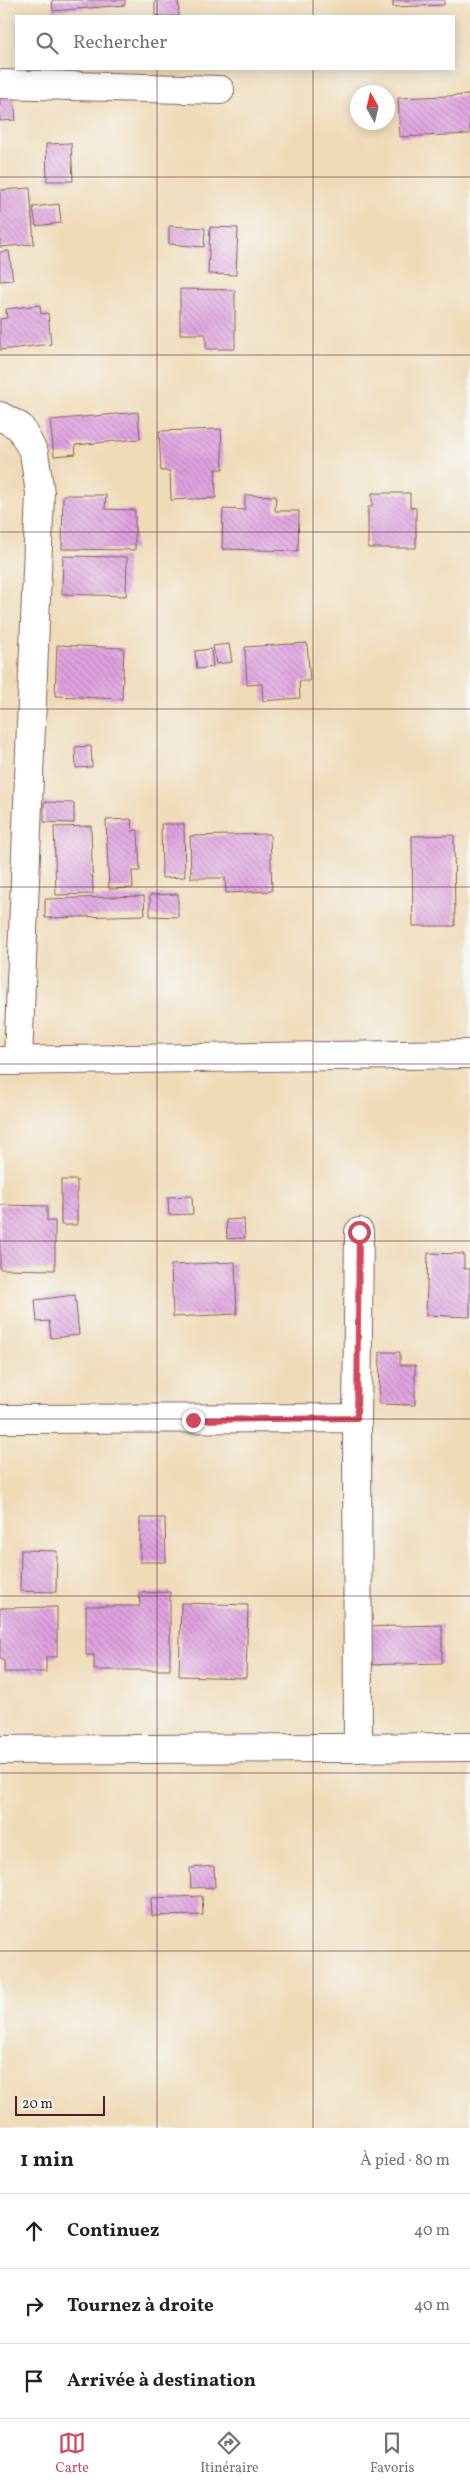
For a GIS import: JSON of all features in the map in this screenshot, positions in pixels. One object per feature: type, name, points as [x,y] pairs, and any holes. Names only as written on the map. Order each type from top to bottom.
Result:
[{"type":"street","points":[[0,84],[220,90]]},
{"type":"street","points":[[0,416],[20,427],[34,453],[40,493],[9,1061],[470,1054]]},
{"type":"street","points":[[358,1748],[357,1418],[359,1232]]},
{"type":"street","points":[[0,1419],[193,1420],[357,1418]]},
{"type":"street","points":[[0,1750],[470,1747]]},
{"type":"building","points":[[52,0],[125,0],[125,5],[53,11]]},
{"type":"building","points":[[155,0],[178,0],[179,15],[155,15]]},
{"type":"building","points":[[393,0],[444,0],[444,5],[393,7]]},
{"type":"building","points":[[13,88],[16,120],[0,121],[0,90]]},
{"type":"building","points":[[469,95],[470,134],[400,137],[398,98]]},
{"type":"building","points":[[71,143],[73,181],[47,181],[46,144]]},
{"type":"building","points":[[30,188],[34,244],[0,247],[0,190]]},
{"type":"building","points":[[59,204],[61,223],[36,226],[33,207]]},
{"type":"building","points":[[169,226],[205,228],[204,247],[169,244]]},
{"type":"building","points":[[210,227],[238,228],[236,275],[208,274]]},
{"type":"building","points":[[9,251],[13,280],[0,281],[0,252]]},
{"type":"building","points":[[180,289],[235,290],[235,349],[206,349],[206,334],[180,334]]},
{"type":"building","points":[[40,305],[41,314],[48,313],[51,344],[0,350],[0,319],[7,318],[6,309]]},
{"type":"building","points":[[138,412],[140,439],[75,445],[76,454],[54,456],[50,420]]},
{"type":"building","points":[[221,429],[223,469],[215,469],[216,498],[171,500],[170,471],[161,471],[159,431]]},
{"type":"building","points":[[372,493],[410,493],[410,507],[416,508],[416,548],[368,548],[368,507],[372,507]]},
{"type":"building","points":[[63,495],[106,495],[105,509],[135,510],[135,550],[62,549]]},
{"type":"building","points":[[245,495],[276,496],[275,511],[299,511],[298,551],[222,549],[223,509],[245,510]]},
{"type":"building","points":[[63,556],[127,557],[126,596],[62,594]]},
{"type":"building","points":[[307,643],[310,681],[299,681],[300,698],[263,701],[262,684],[247,685],[245,647]]},
{"type":"building","points":[[229,644],[232,662],[216,664],[213,646]]},
{"type":"building","points":[[57,645],[124,648],[122,699],[55,696]]},
{"type":"building","points":[[211,649],[213,667],[197,669],[195,651]]},
{"type":"building","points":[[91,746],[92,767],[76,768],[75,747]]},
{"type":"building","points":[[44,802],[74,803],[74,823],[44,822]]},
{"type":"building","points":[[131,819],[132,831],[138,830],[140,871],[132,871],[133,888],[109,889],[106,820]]},
{"type":"building","points":[[161,824],[184,824],[185,877],[162,878]]},
{"type":"building","points":[[91,826],[93,894],[56,895],[54,827]]},
{"type":"building","points":[[270,834],[272,891],[226,893],[225,878],[191,878],[190,836]]},
{"type":"building","points":[[454,835],[455,926],[413,926],[412,836]]},
{"type":"building","points":[[178,894],[178,917],[150,916],[150,895]]},
{"type":"building","points":[[144,896],[145,915],[45,918],[45,899]]},
{"type":"building","points":[[61,1180],[77,1180],[77,1225],[61,1225]]},
{"type":"building","points":[[192,1196],[193,1214],[169,1215],[168,1197]]},
{"type":"building","points":[[0,1205],[47,1206],[47,1221],[55,1221],[55,1270],[0,1269]]},
{"type":"building","points":[[244,1219],[245,1238],[227,1239],[226,1220]]},
{"type":"building","points":[[428,1253],[464,1254],[464,1269],[470,1269],[470,1317],[426,1315]]},
{"type":"building","points":[[235,1262],[237,1314],[173,1317],[171,1265]]},
{"type":"building","points":[[75,1295],[79,1335],[51,1338],[49,1321],[37,1322],[35,1300]]},
{"type":"building","points":[[380,1352],[400,1352],[400,1365],[415,1365],[415,1405],[379,1404]]},
{"type":"building","points":[[140,1518],[165,1518],[166,1562],[140,1562]]},
{"type":"building","points":[[21,1550],[57,1551],[56,1592],[20,1591]]},
{"type":"building","points":[[170,1592],[170,1670],[94,1670],[94,1655],[86,1655],[86,1606],[140,1606],[139,1593]]},
{"type":"building","points":[[181,1603],[248,1605],[246,1678],[179,1676]]},
{"type":"building","points":[[57,1607],[57,1657],[46,1657],[46,1672],[4,1672],[4,1659],[0,1659],[0,1608]]},
{"type":"building","points":[[442,1625],[442,1663],[363,1665],[362,1627]]},
{"type":"building","points":[[214,1866],[215,1887],[191,1888],[190,1868]]},
{"type":"building","points":[[202,1896],[203,1915],[152,1916],[151,1898]]},
{"type":"route","points":[[193,1420],[357,1418],[359,1232]]}]
